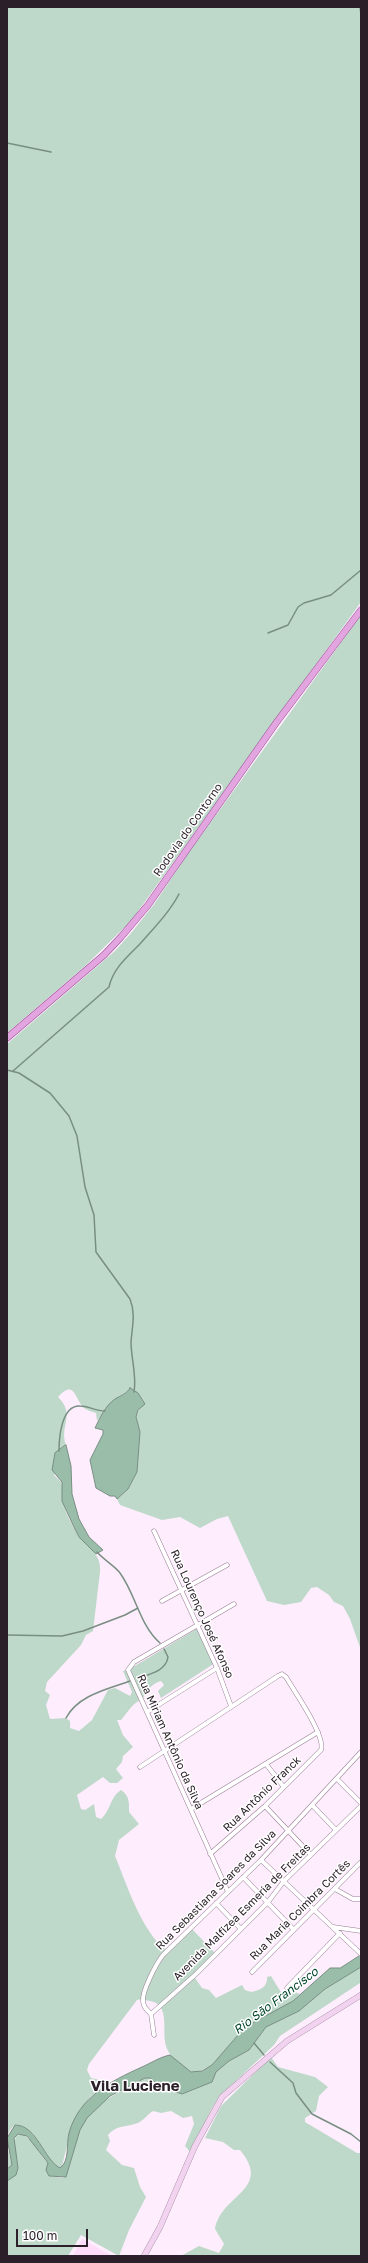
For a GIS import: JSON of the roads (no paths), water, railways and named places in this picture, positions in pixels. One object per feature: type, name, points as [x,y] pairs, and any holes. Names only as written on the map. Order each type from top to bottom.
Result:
[{"type":"main road","name":"Rodovia do Contorno","points":[[7,1038],[104,955],[148,905],[276,723],[361,610]]},
{"type":"main road","points":[[144,2256],[160,2227],[195,2146],[222,2097],[234,2084],[287,2041],[361,1995]]},
{"type":"street","name":"Rua Lourenço José Afonso","points":[[154,1531],[217,1668],[231,1706]]},
{"type":"street","points":[[162,1601],[227,1566]]},
{"type":"street","name":"Rua Miriam Antônio da Silva","points":[[228,1892],[130,1676],[130,1666],[234,1604]]},
{"type":"street","points":[[147,1712],[217,1668]]},
{"type":"street","points":[[140,1767],[282,1674],[286,1677],[318,1732],[191,1809]]},
{"type":"street","name":"Rua Antônio Franck","points":[[210,1854],[265,1806],[283,1786],[321,1750],[322,1745],[318,1732]]},
{"type":"street","name":"Rua Sebastiana Soares da Silva","points":[[151,2014],[144,2008],[142,2000],[156,1964],[261,1860],[361,1752]]},
{"type":"street","points":[[266,1764],[283,1786]]},
{"type":"street","points":[[336,1779],[361,1803]]},
{"type":"street","points":[[312,1805],[336,1830]]},
{"type":"street","points":[[265,1806],[311,1855]]},
{"type":"street","name":"Avenida Malfizea Esmeria de Freitas","points":[[151,2014],[241,1929],[268,1902],[284,1881],[361,1806]]},
{"type":"street","points":[[261,1860],[360,1953]]},
{"type":"street","name":"Rua Maria Coimbra Cortês","points":[[252,1972],[361,1862]]},
{"type":"street","points":[[243,1877],[294,1930]]},
{"type":"street","points":[[335,1889],[353,1899],[361,1899]]},
{"type":"street","points":[[216,1903],[241,1929]]},
{"type":"street","points":[[332,1927],[361,1931]]},
{"type":"street","points":[[287,1988],[340,1933]]},
{"type":"street","points":[[151,2014],[154,2036]]},
{"type":"waterway","points":[[360,7],[361,15]]},
{"type":"waterway","points":[[7,143],[51,152]]},
{"type":"waterway","points":[[268,633],[288,625],[298,607],[304,603],[331,595],[361,570]]},
{"type":"waterway","points":[[13,1071],[109,987],[117,969],[160,921],[179,894]]},
{"type":"waterway","points":[[7,1070],[19,1073],[50,1093],[69,1116],[77,1136],[85,1187],[94,1215],[96,1252],[130,1299],[132,1305],[133,1320],[131,1348],[135,1380],[134,1392]]},
{"type":"waterway","points":[[59,1451],[62,1424],[69,1411],[74,1407],[80,1406],[105,1411]]},
{"type":"waterway","points":[[97,1552],[120,1573],[148,1628],[160,1643]]},
{"type":"waterway","points":[[7,1635],[62,1636],[83,1631],[125,1615],[138,1608]]},
{"type":"waterway","points":[[138,1678],[157,1671],[164,1666],[168,1657],[164,1649]]},
{"type":"waterway","points":[[66,1718],[71,1710],[86,1698],[103,1690],[130,1681]]},
{"type":"waterway","points":[[254,2043],[264,2055]]},
{"type":"waterway","points":[[270,2062],[293,2083],[296,2093],[312,2114],[351,2134],[361,2142]]},
{"type":"waterway","points":[[7,2211],[7,2236]]},
{"type":"district","name":"Vila Luciene","points":[[135,2086]]},
{"type":"water label","name":"Rio São Francisco","points":[[276,2001]]}]
